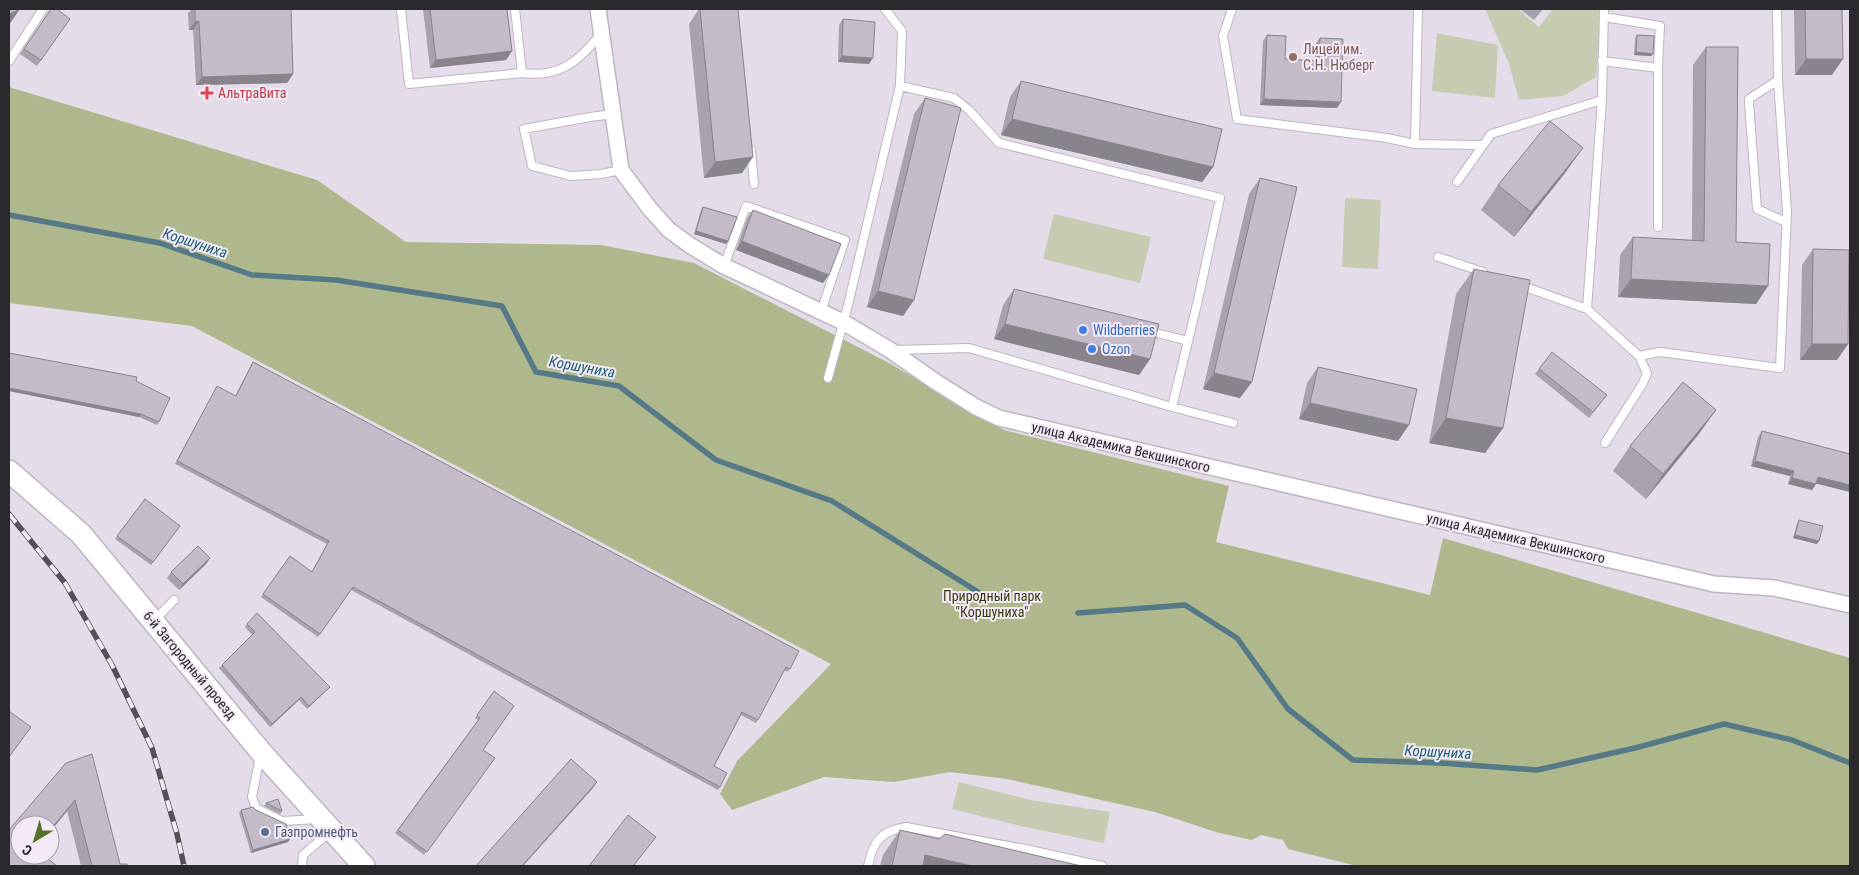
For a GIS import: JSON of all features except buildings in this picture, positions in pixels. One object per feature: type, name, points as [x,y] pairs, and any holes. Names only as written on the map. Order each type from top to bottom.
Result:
[{"type":"street","name":"улица Академика Векшинского","points":[[598,9],[621,170],[650,210],[669,230],[724,266],[843,322],[890,350],[976,407],[999,418],[1714,584],[1774,588],[1850,605]]},
{"type":"street","name":"6-й Загородный проезд","points":[[9,471],[82,534],[261,752],[364,866]]},
{"type":"lane","points":[[9,61],[42,9]]},
{"type":"lane","points":[[401,9],[409,84],[522,73],[535,75],[554,73],[584,54],[602,33]]},
{"type":"lane","points":[[516,9],[522,73]]},
{"type":"lane","points":[[828,378],[900,86],[902,31],[885,9]]},
{"type":"lane","points":[[1232,9],[1223,36],[1236,119],[1387,138],[1415,144],[1483,145]]},
{"type":"lane","points":[[1415,144],[1418,9]]},
{"type":"lane","points":[[1587,308],[1602,100],[1604,9]]},
{"type":"lane","points":[[1640,356],[1660,352],[1780,368],[1786,222],[1778,80],[1777,9]]},
{"type":"lane","points":[[1604,17],[1660,26],[1658,68],[1658,227]]},
{"type":"lane","points":[[1602,61],[1658,68]]},
{"type":"lane","points":[[1778,80],[1749,99],[1757,209],[1786,222]]},
{"type":"lane","points":[[900,86],[954,98],[969,110],[999,143],[1220,198],[1172,407]]},
{"type":"lane","points":[[1457,182],[1491,134],[1602,100]]},
{"type":"lane","points":[[613,114],[590,116],[524,129],[532,166],[571,176],[601,174],[621,170]]},
{"type":"lane","points":[[750,143],[754,184]]},
{"type":"lane","points":[[724,266],[746,206],[846,240],[821,312]]},
{"type":"lane","points":[[1438,256],[1494,276]]},
{"type":"lane","points":[[1512,282],[1587,308],[1640,356],[1647,373],[1643,383],[1605,443]]},
{"type":"lane","points":[[1143,330],[1188,341]]},
{"type":"lane","points":[[890,350],[969,348],[1233,423]]},
{"type":"lane","points":[[154,622],[174,600]]},
{"type":"lane","points":[[261,752],[252,797],[256,808],[282,821],[327,824]]},
{"type":"lane","points":[[302,866],[303,855],[327,824]]},
{"type":"lane","points":[[868,866],[872,849],[878,840],[895,829],[906,827],[1025,849],[1102,866]]},
{"type":"green space","points":[[1485,9],[1518,9],[1539,27],[1553,9],[1601,9],[1596,77],[1563,96],[1519,100],[1509,64]]},
{"type":"green space","points":[[1437,33],[1498,45],[1495,98],[1432,91]]},
{"type":"green space","name":"Природный парк \"Коршуниха\"","points":[[9,87],[317,180],[406,242],[601,245],[694,263],[889,363],[1004,430],[1229,486],[1216,542],[1430,595],[1443,538],[1850,658],[1850,866],[1357,866],[1288,849],[1283,840],[1261,835],[1252,840],[1219,833],[1155,812],[1007,779],[950,772],[894,782],[824,777],[732,810],[720,794],[737,761],[831,664],[192,326],[9,303]]},
{"type":"green space","points":[[1345,198],[1381,200],[1378,269],[1342,267]]},
{"type":"green space","points":[[1054,214],[1151,237],[1140,283],[1043,259]]},
{"type":"green space","points":[[959,782],[1031,800],[1110,812],[1104,843],[1025,827],[952,809]]},
{"type":"waterway","name":"Коршуниха","points":[[9,215],[160,243],[252,275],[336,280],[502,306],[536,372],[619,386],[716,460],[832,501],[991,600]]},
{"type":"waterway","name":"Коршуниха","points":[[1078,613],[1185,605],[1237,638],[1288,709],[1353,760],[1441,763],[1537,770],[1635,748],[1724,724],[1792,740],[1850,763]]},
{"type":"railway","points":[[9,514],[65,583],[112,665],[152,748],[177,834],[184,866]]},
{"type":"place","name":"Лицей им. С.Н. Нюберг","points":[[1293,57]]},
{"type":"place","name":"АльтраВита","points":[[207,93]]},
{"type":"place","name":"Wildberries","points":[[1083,330]]},
{"type":"place","name":"Ozon","points":[[1092,349]]},
{"type":"place","name":"Газпромнефть","points":[[265,832]]}]
